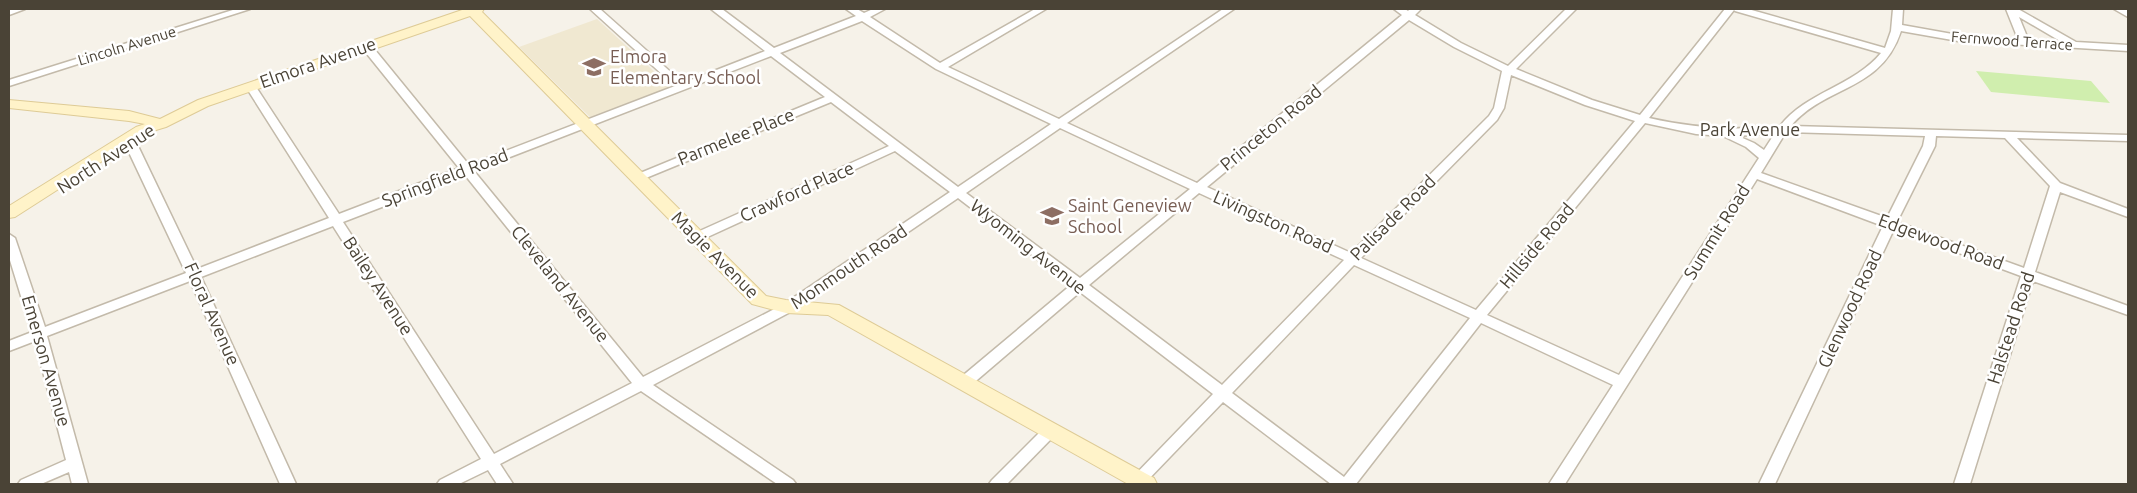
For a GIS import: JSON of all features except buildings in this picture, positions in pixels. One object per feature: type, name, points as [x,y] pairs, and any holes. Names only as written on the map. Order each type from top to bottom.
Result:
[{"type":"street","points":[[9,12],[20,9]]},
{"type":"street","name":"Lincoln Avenue","points":[[9,83],[245,9]]},
{"type":"street","name":"Elmora Avenue","points":[[161,124],[203,103],[474,9]]},
{"type":"street","name":"Magie Avenue","points":[[474,9],[585,125],[759,300],[772,305],[789,307],[812,306],[832,309],[965,382],[1140,483]]},
{"type":"street","points":[[594,9],[682,87]]},
{"type":"street","name":"Wyoming Avenue","points":[[716,9],[834,97],[1078,286],[1224,393],[1342,484]]},
{"type":"street","name":"Livingston Road","points":[[851,9],[940,67],[1622,383]]},
{"type":"street","name":"Springfield Road","points":[[9,346],[774,52],[880,9]]},
{"type":"street","points":[[940,67],[1041,9]]},
{"type":"street","name":"Monmouth Road","points":[[445,484],[789,307],[1229,9]]},
{"type":"street","points":[[1508,71],[1571,9]]},
{"type":"street","name":"Hillside Road","points":[[1347,484],[1479,316],[1641,121],[1730,9]]},
{"type":"street","points":[[1738,9],[1888,52]]},
{"type":"street","name":"Summit Road","points":[[1558,484],[1783,129],[1795,115],[1871,70],[1888,52],[1896,36],[1898,9]]},
{"type":"street","points":[[2012,9],[2024,42]]},
{"type":"street","points":[[2012,9],[2074,45]]},
{"type":"street","points":[[2119,9],[2128,14]]},
{"type":"street","name":"Park Avenue","points":[[1408,11],[1448,40],[1508,71],[1601,108],[1641,121],[1714,132],[1783,129],[2126,139]]},
{"type":"street","name":"Princeton Road","points":[[965,382],[1408,11]]},
{"type":"street","name":"Fernwood Terrace","points":[[1897,27],[1946,37],[2128,48]]},
{"type":"street","name":"Cleveland Avenue","points":[[367,47],[641,384],[788,484]]},
{"type":"street","name":"Palisade Road","points":[[1140,483],[1353,258],[1493,118],[1499,108],[1505,76],[1508,71]]},
{"type":"street","name":"Bailey Avenue","points":[[251,86],[505,484]]},
{"type":"street","name":"Parmelee Place","points":[[637,178],[834,97]]},
{"type":"street","points":[[9,104],[129,116],[161,124]]},
{"type":"street","name":"North Avenue","points":[[9,221],[154,132],[161,124]]},
{"type":"street","name":"North Avenue","points":[[9,213],[141,130],[161,124]]},
{"type":"street","points":[[1714,132],[1741,140],[1764,157]]},
{"type":"street","name":"Glenwood Road","points":[[1767,484],[1929,146],[1931,133]]},
{"type":"street","points":[[2008,135],[2056,186],[2128,213]]},
{"type":"street","name":"Floral Avenue","points":[[132,146],[194,275],[288,484]]},
{"type":"street","name":"Crawford Place","points":[[697,237],[897,146]]},
{"type":"street","name":"Edgewood Road","points":[[1754,174],[2128,311]]},
{"type":"street","name":"Halstead Road","points":[[1962,484],[2056,186]]},
{"type":"street","name":"Emerson Avenue","points":[[9,238],[40,334],[80,484]]},
{"type":"street","points":[[997,484],[1050,431]]},
{"type":"street","points":[[26,484],[74,463]]},
{"type":"shaded area","name":"Elmora Elementary School","points":[[597,19],[671,87],[592,119],[519,47]]},
{"type":"green space","points":[[1976,71],[2091,81],[2110,103],[1991,92]]},
{"type":"place","name":"Elmora Elementary School","points":[[594,67]]},
{"type":"place","name":"Saint Geneview School","points":[[1052,216]]}]
